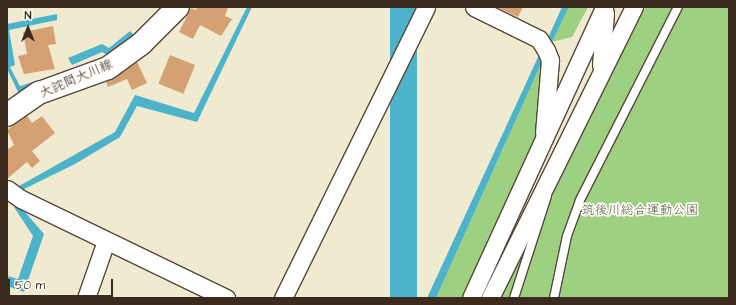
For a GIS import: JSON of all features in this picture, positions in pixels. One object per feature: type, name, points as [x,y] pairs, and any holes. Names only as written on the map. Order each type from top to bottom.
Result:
[{"type":"main road","name":"大詫間大川線","points":[[7,115],[39,93],[108,68],[141,44],[178,7]]},
{"type":"street","points":[[283,298],[426,7]]},
{"type":"street","points":[[474,7],[539,39],[546,50],[550,60],[544,139],[549,175]]},
{"type":"street","points":[[471,298],[604,7]]},
{"type":"street","points":[[600,71],[604,7]]},
{"type":"street","points":[[490,298],[600,71],[634,7]]},
{"type":"street","points":[[7,189],[106,241],[226,298]]},
{"type":"street","points":[[86,298],[106,241]]},
{"type":"lane","points":[[554,298],[568,236],[580,200],[678,7]]},
{"type":"lane","points":[[514,298],[540,225],[549,175]]},
{"type":"green space","points":[[569,7],[588,7],[572,37],[552,42]]},
{"type":"green space","name":"筑後川総合運動公園","points":[[645,7],[729,7],[729,298],[500,298]]},
{"type":"green space","points":[[541,64],[537,137],[464,298],[436,298]]},
{"type":"water","points":[[247,7],[252,7],[197,122],[137,106],[120,137],[75,164],[22,190],[19,186],[115,132],[135,95],[194,113]]},
{"type":"water","points":[[390,7],[417,7],[417,298],[390,298]]},
{"type":"water","points":[[562,7],[569,7],[552,42],[548,38]]},
{"type":"water","points":[[57,14],[57,20],[9,30],[15,65],[10,67],[23,92],[19,94],[7,69],[7,24]]},
{"type":"water","points":[[130,31],[135,36],[109,56],[102,52],[72,65],[68,58],[102,44],[109,48]]},
{"type":"water","points":[[539,55],[541,64],[436,298],[427,298]]},
{"type":"water","points":[[18,204],[44,234],[24,292],[7,286],[7,276],[18,279],[33,236],[14,207]]},
{"type":"building","points":[[197,7],[228,7],[225,16],[232,19],[221,36],[200,25],[193,39],[179,32],[191,8],[196,10]]},
{"type":"building","points":[[497,7],[523,7],[518,17]]},
{"type":"building","points":[[53,26],[56,44],[48,45],[55,69],[24,74],[18,56],[27,54],[23,32]]},
{"type":"building","points":[[170,55],[195,65],[183,94],[158,84]]},
{"type":"building","points":[[137,62],[147,83],[132,90],[127,79],[108,87],[106,82]]},
{"type":"building","points":[[27,116],[32,123],[42,116],[55,133],[32,151],[40,161],[32,168],[27,162],[7,179],[7,150],[14,145],[7,130]]},
{"type":"waterway","points":[[21,88],[36,83]]}]
